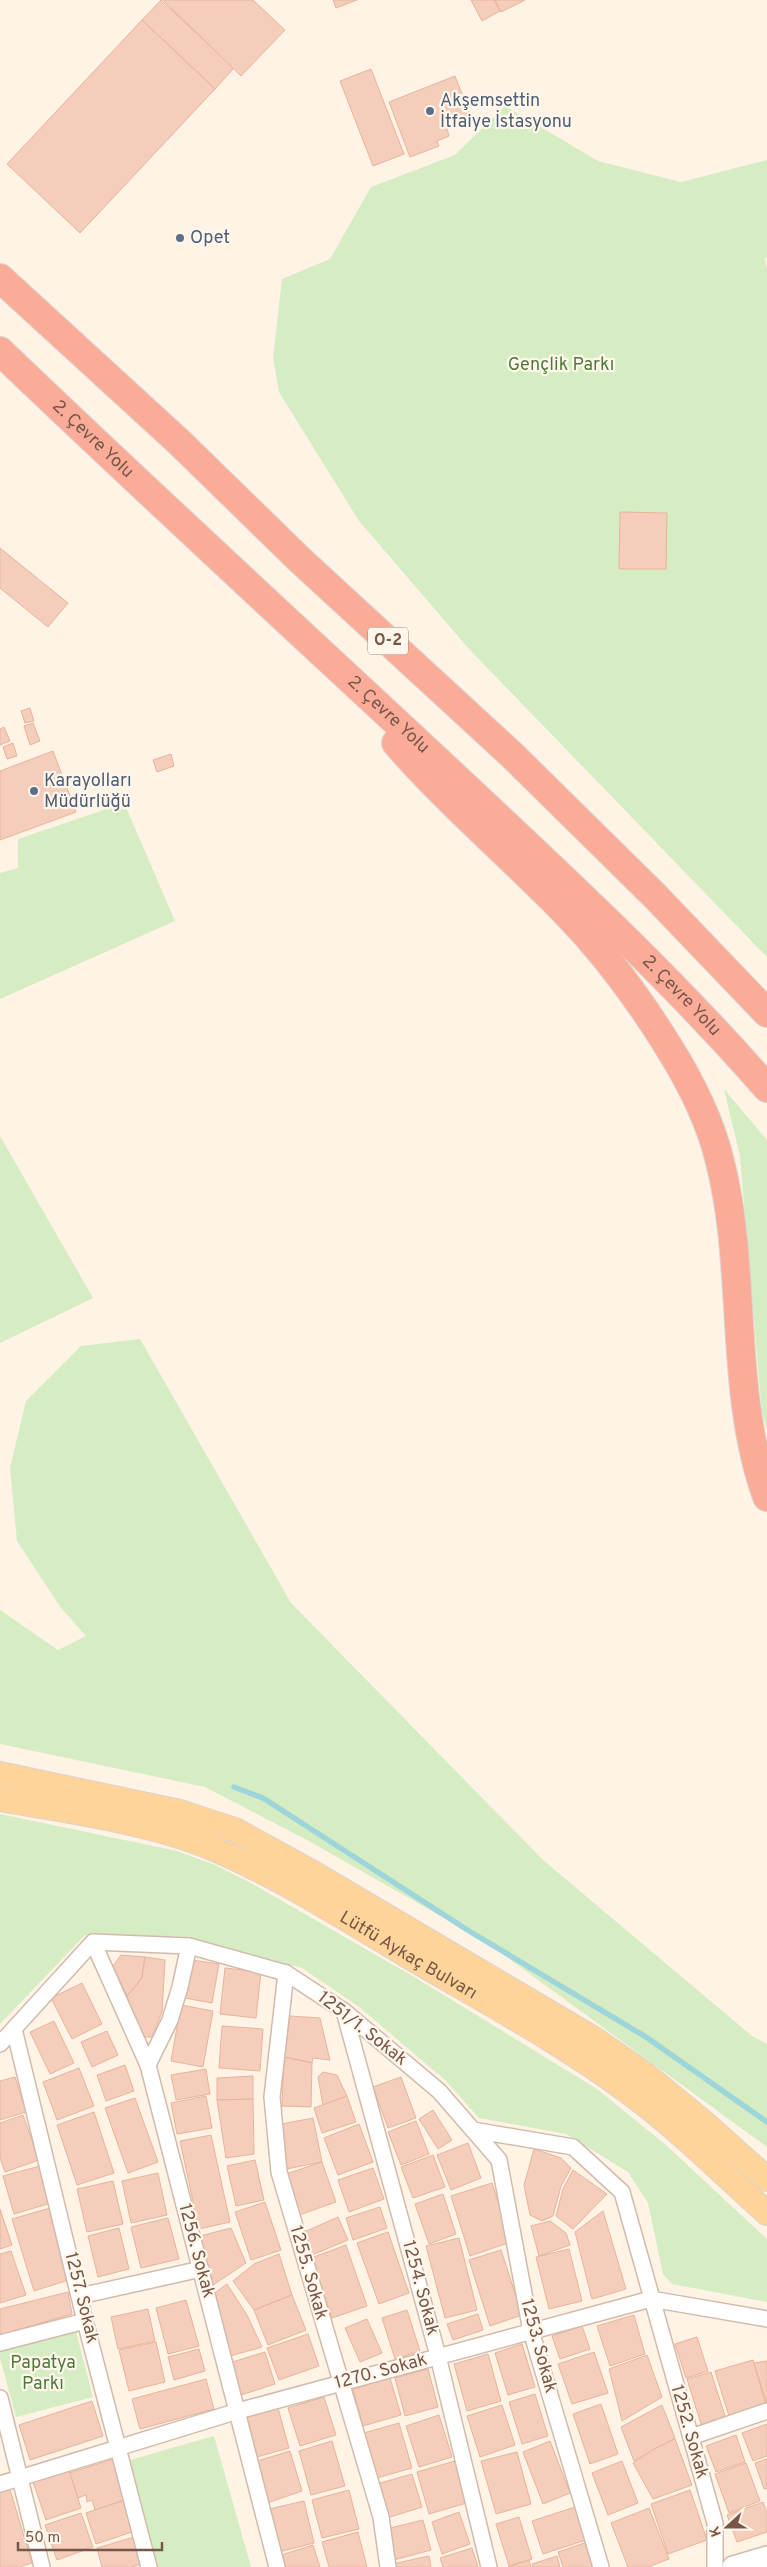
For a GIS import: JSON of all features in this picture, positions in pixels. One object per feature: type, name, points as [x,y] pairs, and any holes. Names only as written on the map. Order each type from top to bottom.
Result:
[{"type":"highway","name":"O-2","points":[[0,278],[179,442],[300,560],[513,756],[655,896],[767,1013]]},
{"type":"highway","name":"2. Çevre Yolu","points":[[0,351],[533,849],[650,964],[729,1045],[767,1088]]},
{"type":"highway","points":[[356,684],[378,721],[422,772],[568,915],[650,1017],[685,1074],[706,1117],[720,1158],[733,1249],[748,1417],[767,1497]]},
{"type":"main road","name":"Lütfü Aykaç Bulvarı","points":[[0,1774],[180,1812],[235,1830],[313,1873],[594,2039],[681,2104],[767,2179]]},
{"type":"main road","name":"Lütfü Aykaç Bulvarı","points":[[0,1799],[172,1834],[212,1848],[277,1881],[554,2042],[631,2093],[673,2128],[767,2213]]},
{"type":"main road","points":[[733,2567],[767,2557]]},
{"type":"street","name":"1251/1. Sokak","points":[[93,1942],[189,1946],[286,1973],[344,2011],[439,2091],[473,2130]]},
{"type":"street","points":[[0,2044],[93,1942]]},
{"type":"street","name":"1256. Sokak","points":[[93,1942],[148,2065],[238,2410],[276,2567]]},
{"type":"street","points":[[148,2065],[170,2020],[189,1946]]},
{"type":"street","name":"1255. Sokak","points":[[286,1973],[272,2097],[279,2172],[381,2517],[388,2567]]},
{"type":"street","name":"1254. Sokak","points":[[344,2011],[438,2356],[489,2567]]},
{"type":"street","name":"1257. Sokak","points":[[14,2029],[85,2321],[149,2567]]},
{"type":"street","points":[[473,2130],[572,2147],[622,2192],[651,2299]]},
{"type":"street","name":"1253. Sokak","points":[[473,2130],[498,2160],[531,2331],[601,2567]]},
{"type":"street","points":[[80,2296],[201,2269]]},
{"type":"street","name":"1270. Sokak","points":[[0,2484],[238,2410],[651,2299],[767,2319]]},
{"type":"street","name":"1252. Sokak","points":[[651,2299],[715,2523],[715,2567]]},
{"type":"street","points":[[0,2344],[85,2321]]},
{"type":"street","points":[[0,2398],[42,2567]]},
{"type":"street","points":[[691,2437],[767,2412]]},
{"type":"green space","name":"Gençlik Parkı","points":[[505,106],[598,161],[681,182],[767,160],[767,257],[765,259],[767,269],[767,957],[469,649],[359,521],[279,392],[273,358],[282,279],[330,259],[371,187],[455,155]]},
{"type":"green space","points":[[124,803],[175,921],[0,999],[0,873],[18,868],[18,839]]},
{"type":"green space","points":[[724,1089],[767,1140],[767,1430],[762,1413],[740,1156]]},
{"type":"green space","points":[[0,1136],[93,1298],[0,1343]]},
{"type":"green space","points":[[140,1339],[291,1603],[543,1860],[752,2036],[767,2044],[767,2147],[486,1942],[307,1840],[205,1787],[0,1744],[0,1610],[58,1650],[86,1636],[61,1608],[17,1541],[10,1468],[26,1401],[81,1346]]},
{"type":"green space","points":[[0,1814],[177,1851],[215,1865],[251,1883],[416,1978],[597,2089],[667,2146],[767,2239],[767,2302],[672,2284],[663,2274],[648,2203],[628,2172],[566,2134],[479,2118],[445,2080],[358,2006],[302,1968],[188,1937],[85,1935],[0,2024]]},
{"type":"green space","name":"Papatya Parkı","points":[[75,2328],[93,2397],[16,2417],[0,2358],[0,2348]]},
{"type":"green space","points":[[214,2436],[251,2567],[158,2567],[130,2460]]},
{"type":"building","points":[[161,0],[234,68],[215,89],[142,20]]},
{"type":"building","points":[[163,0],[253,0],[285,30],[241,76]]},
{"type":"building","points":[[333,0],[357,0],[336,8]]},
{"type":"building","points":[[471,0],[494,0],[500,11],[482,21]]},
{"type":"building","points":[[495,0],[525,0],[501,12]]},
{"type":"building","points":[[142,20],[215,89],[80,233],[7,164]]},
{"type":"building","points":[[371,69],[404,154],[373,166],[340,81]]},
{"type":"building","name":"Akşemsettin İtfaiye İstasyonu","points":[[455,76],[472,120],[447,129],[449,136],[437,141],[439,146],[410,157],[389,102]]},
{"type":"building","points":[[620,512],[667,513],[666,569],[619,569]]},
{"type":"building","points":[[0,548],[68,603],[48,627],[0,588]]},
{"type":"building","points":[[30,708],[34,721],[25,723],[21,711]]},
{"type":"building","points":[[33,723],[40,741],[30,745],[24,726]]},
{"type":"building","points":[[4,727],[10,741],[0,745],[0,729]]},
{"type":"building","points":[[13,743],[17,756],[7,759],[3,747]]},
{"type":"building","name":"Karayolları Müdürlüğü","points":[[53,751],[76,812],[0,840],[0,771]]},
{"type":"building","points":[[171,754],[174,766],[157,772],[153,760]]},
{"type":"building","points":[[121,1955],[145,1957],[142,1978],[127,1996],[113,1966]]},
{"type":"building","points":[[145,1957],[165,1960],[162,2012],[152,2037],[141,2037],[127,1996],[142,1978]]},
{"type":"building","points":[[192,1960],[219,1964],[212,2003],[185,1998]]},
{"type":"building","points":[[225,1968],[261,1972],[256,2018],[220,2014]]},
{"type":"building","points":[[82,1983],[102,2024],[72,2039],[51,1998]]},
{"type":"building","points":[[181,2005],[213,2011],[203,2067],[171,2061]]},
{"type":"building","points":[[290,2016],[320,2018],[330,2060],[313,2058],[312,2063],[284,2057]]},
{"type":"building","points":[[54,2021],[74,2063],[50,2074],[30,2032]]},
{"type":"building","points":[[222,2026],[263,2029],[260,2071],[219,2068]]},
{"type":"building","points":[[107,2031],[118,2055],[92,2067],[81,2042]]},
{"type":"building","points":[[284,2057],[312,2063],[311,2107],[282,2106]]},
{"type":"building","points":[[125,2065],[134,2091],[106,2101],[97,2075]]},
{"type":"building","points":[[79,2068],[94,2106],[57,2120],[43,2082]]},
{"type":"building","points":[[206,2069],[210,2094],[176,2100],[171,2075]]},
{"type":"building","points":[[323,2072],[337,2075],[347,2096],[323,2105],[318,2077]]},
{"type":"building","points":[[253,2076],[253,2099],[217,2100],[217,2078]]},
{"type":"building","points":[[15,2077],[26,2112],[0,2120],[0,2081]]},
{"type":"building","points":[[401,2077],[416,2118],[388,2128],[373,2087]]},
{"type":"building","points":[[206,2096],[212,2128],[177,2134],[171,2103]]},
{"type":"building","points":[[347,2096],[356,2122],[322,2133],[314,2108]]},
{"type":"building","points":[[135,2098],[158,2162],[128,2173],[105,2108]]},
{"type":"building","points":[[253,2099],[254,2154],[226,2158],[217,2100]]},
{"type":"building","points":[[433,2110],[452,2140],[438,2149],[419,2119]]},
{"type":"building","points":[[94,2112],[114,2173],[77,2185],[57,2125]]},
{"type":"building","points":[[23,2115],[39,2160],[5,2172],[0,2158],[0,2123]]},
{"type":"building","points":[[313,2118],[322,2162],[286,2169],[276,2125]]},
{"type":"building","points":[[416,2121],[429,2154],[401,2165],[388,2132]]},
{"type":"building","points":[[359,2124],[373,2162],[338,2175],[324,2138]]},
{"type":"building","points":[[211,2135],[230,2222],[199,2229],[180,2141]]},
{"type":"building","points":[[468,2143],[481,2178],[451,2190],[437,2155]]},
{"type":"building","points":[[534,2149],[561,2158],[571,2168],[561,2186],[553,2216],[542,2221],[530,2215],[524,2185]]},
{"type":"building","points":[[433,2155],[445,2187],[413,2198],[401,2167]]},
{"type":"building","points":[[255,2160],[264,2200],[236,2206],[227,2166]]},
{"type":"building","points":[[322,2162],[336,2202],[299,2215],[286,2174]]},
{"type":"building","points":[[40,2166],[51,2203],[14,2214],[3,2176]]},
{"type":"building","points":[[373,2168],[384,2199],[349,2212],[338,2180]]},
{"type":"building","points":[[573,2170],[607,2194],[573,2229],[556,2216],[563,2189]]},
{"type":"building","points":[[158,2173],[167,2215],[131,2223],[122,2181]]},
{"type":"building","points":[[113,2181],[123,2224],[87,2232],[77,2189]]},
{"type":"building","points":[[492,2183],[511,2242],[470,2256],[451,2196]]},
{"type":"building","points":[[443,2194],[456,2234],[429,2244],[415,2204]]},
{"type":"building","points":[[265,2202],[281,2250],[251,2260],[235,2212]]},
{"type":"building","points":[[380,2207],[387,2228],[353,2240],[346,2218]]},
{"type":"building","points":[[50,2208],[72,2279],[34,2291],[12,2219]]},
{"type":"building","points":[[0,2209],[12,2245],[0,2249]]},
{"type":"building","points":[[603,2211],[626,2289],[592,2299],[575,2232]]},
{"type":"building","points":[[338,2217],[348,2240],[312,2255],[302,2233]]},
{"type":"building","points":[[168,2218],[179,2259],[141,2268],[131,2227]]},
{"type":"building","points":[[550,2221],[566,2233],[570,2245],[539,2256],[531,2226]]},
{"type":"building","points":[[119,2228],[129,2269],[98,2277],[88,2236]]},
{"type":"building","points":[[231,2228],[246,2263],[213,2285],[200,2236]]},
{"type":"building","points":[[388,2232],[409,2293],[379,2304],[357,2243]]},
{"type":"building","points":[[459,2238],[477,2310],[445,2318],[426,2246]]},
{"type":"building","points":[[346,2245],[367,2306],[332,2318],[311,2258]]},
{"type":"building","points":[[569,2249],[582,2301],[549,2309],[536,2257]]},
{"type":"building","points":[[501,2250],[522,2315],[490,2326],[469,2260]]},
{"type":"building","points":[[11,2251],[26,2295],[0,2303],[0,2254]]},
{"type":"building","points":[[279,2254],[292,2295],[254,2310],[233,2281],[254,2264]]},
{"type":"building","points":[[227,2284],[247,2315],[262,2347],[230,2356],[212,2295]]},
{"type":"building","points":[[68,2292],[72,2314],[0,2335],[0,2309]]},
{"type":"building","points":[[292,2295],[306,2330],[268,2345],[254,2310]]},
{"type":"building","points":[[186,2300],[199,2346],[168,2354],[156,2308]]},
{"type":"building","points":[[148,2309],[155,2341],[118,2349],[111,2317]]},
{"type":"building","points":[[407,2310],[420,2351],[395,2359],[382,2318]]},
{"type":"building","points":[[478,2314],[483,2330],[453,2340],[447,2324]]},
{"type":"building","points":[[634,2315],[645,2354],[610,2366],[597,2326]]},
{"type":"building","points":[[367,2319],[382,2353],[360,2362],[345,2328]]},
{"type":"building","points":[[582,2326],[590,2349],[560,2359],[552,2336]]},
{"type":"building","points":[[308,2334],[319,2366],[279,2380],[267,2348]]},
{"type":"building","points":[[697,2337],[708,2371],[686,2378],[675,2344]]},
{"type":"building","points":[[156,2342],[165,2382],[129,2391],[119,2350]]},
{"type":"building","points":[[522,2344],[535,2387],[508,2395],[495,2353]]},
{"type":"building","points":[[199,2349],[205,2371],[174,2380],[168,2357]]},
{"type":"building","points":[[265,2352],[275,2384],[238,2396],[229,2363]]},
{"type":"building","points":[[594,2352],[608,2393],[572,2404],[558,2364]]},
{"type":"building","points":[[488,2354],[501,2401],[467,2411],[454,2364]]},
{"type":"building","points":[[647,2355],[662,2397],[622,2421],[609,2369]]},
{"type":"building","points":[[753,2360],[766,2405],[729,2416],[715,2371]]},
{"type":"building","points":[[767,2361],[767,2405],[754,2363]]},
{"type":"building","points":[[428,2369],[438,2407],[405,2416],[395,2378]]},
{"type":"building","points":[[711,2372],[726,2419],[702,2427],[687,2379]]},
{"type":"building","points":[[390,2378],[401,2415],[363,2426],[353,2389]]},
{"type":"building","points":[[206,2379],[214,2409],[140,2429],[132,2399]]},
{"type":"building","points":[[535,2394],[548,2436],[522,2444],[509,2402]]},
{"type":"building","points":[[324,2397],[336,2435],[300,2446],[288,2408]]},
{"type":"building","points":[[92,2401],[103,2436],[30,2460],[19,2425]]},
{"type":"building","points":[[601,2404],[618,2454],[590,2464],[573,2414]]},
{"type":"building","points":[[502,2405],[515,2445],[480,2457],[467,2416]]},
{"type":"building","points":[[662,2405],[675,2438],[634,2461],[621,2427]]},
{"type":"building","points":[[278,2408],[289,2448],[253,2458],[242,2419]]},
{"type":"building","points":[[439,2415],[452,2457],[419,2467],[406,2426]]},
{"type":"building","points":[[399,2423],[412,2468],[377,2478],[364,2433]]},
{"type":"building","points":[[767,2424],[767,2456],[753,2461],[742,2433]]},
{"type":"building","points":[[736,2435],[745,2462],[716,2472],[706,2446]]},
{"type":"building","points":[[675,2439],[692,2485],[653,2499],[633,2463],[654,2449]]},
{"type":"building","points":[[332,2441],[345,2486],[311,2495],[299,2451]]},
{"type":"building","points":[[550,2441],[570,2493],[543,2504],[523,2452]]},
{"type":"building","points":[[290,2451],[302,2491],[267,2503],[254,2462]]},
{"type":"building","points":[[517,2452],[531,2504],[496,2514],[481,2461]]},
{"type":"building","points":[[114,2459],[125,2500],[95,2510],[92,2500],[87,2502],[86,2495],[78,2498],[69,2473]]},
{"type":"building","points":[[767,2459],[767,2488],[764,2489],[755,2463]]},
{"type":"building","points":[[455,2461],[467,2503],[429,2514],[417,2472]]},
{"type":"building","points":[[622,2461],[638,2503],[608,2515],[592,2473]]},
{"type":"building","points":[[746,2463],[760,2501],[729,2513],[715,2474]]},
{"type":"building","points":[[68,2467],[81,2508],[46,2520],[32,2479]]},
{"type":"building","points":[[412,2474],[422,2507],[387,2518],[377,2484]]},
{"type":"building","points":[[9,2486],[32,2563],[19,2567],[0,2567],[0,2489]]},
{"type":"building","points":[[349,2490],[359,2529],[322,2538],[312,2500]]},
{"type":"building","points":[[690,2490],[707,2540],[668,2554],[651,2504]]},
{"type":"building","points":[[125,2500],[135,2531],[96,2544],[86,2513]]},
{"type":"building","points":[[304,2501],[314,2543],[279,2552],[269,2509]]},
{"type":"building","points":[[763,2502],[767,2513],[767,2532],[737,2542],[727,2515]]},
{"type":"building","points":[[575,2507],[586,2540],[543,2554],[532,2521]]},
{"type":"building","points":[[649,2508],[669,2559],[648,2567],[628,2567],[611,2523]]},
{"type":"building","points":[[459,2512],[470,2544],[442,2554],[432,2522]]},
{"type":"building","points":[[81,2513],[93,2547],[57,2560],[45,2525]]},
{"type":"building","points":[[519,2517],[532,2559],[509,2566],[496,2524]]},
{"type":"building","points":[[423,2520],[431,2550],[394,2560],[386,2529]]},
{"type":"building","points":[[358,2532],[367,2567],[329,2567],[322,2542]]},
{"type":"building","points":[[134,2537],[142,2564],[132,2567],[102,2567],[97,2548]]},
{"type":"building","points":[[590,2541],[599,2567],[563,2567],[558,2552]]},
{"type":"building","points":[[313,2545],[320,2567],[285,2567],[281,2555]]},
{"type":"building","points":[[472,2548],[478,2567],[443,2567],[440,2558]]},
{"type":"building","points":[[429,2556],[431,2567],[393,2567],[392,2564]]},
{"type":"building","points":[[557,2556],[560,2567],[533,2567],[532,2564]]},
{"type":"building","points":[[529,2560],[531,2567],[508,2567]]},
{"type":"waterway","points":[[234,1787],[263,1798],[469,1931],[646,2037],[767,2122]]},
{"type":"place","name":"Akşemsettin İtfaiye İstasyonu","points":[[430,111]]},
{"type":"place","name":"Opet","points":[[180,238]]},
{"type":"place","name":"Karayolları Müdürlüğü","points":[[34,791]]}]
